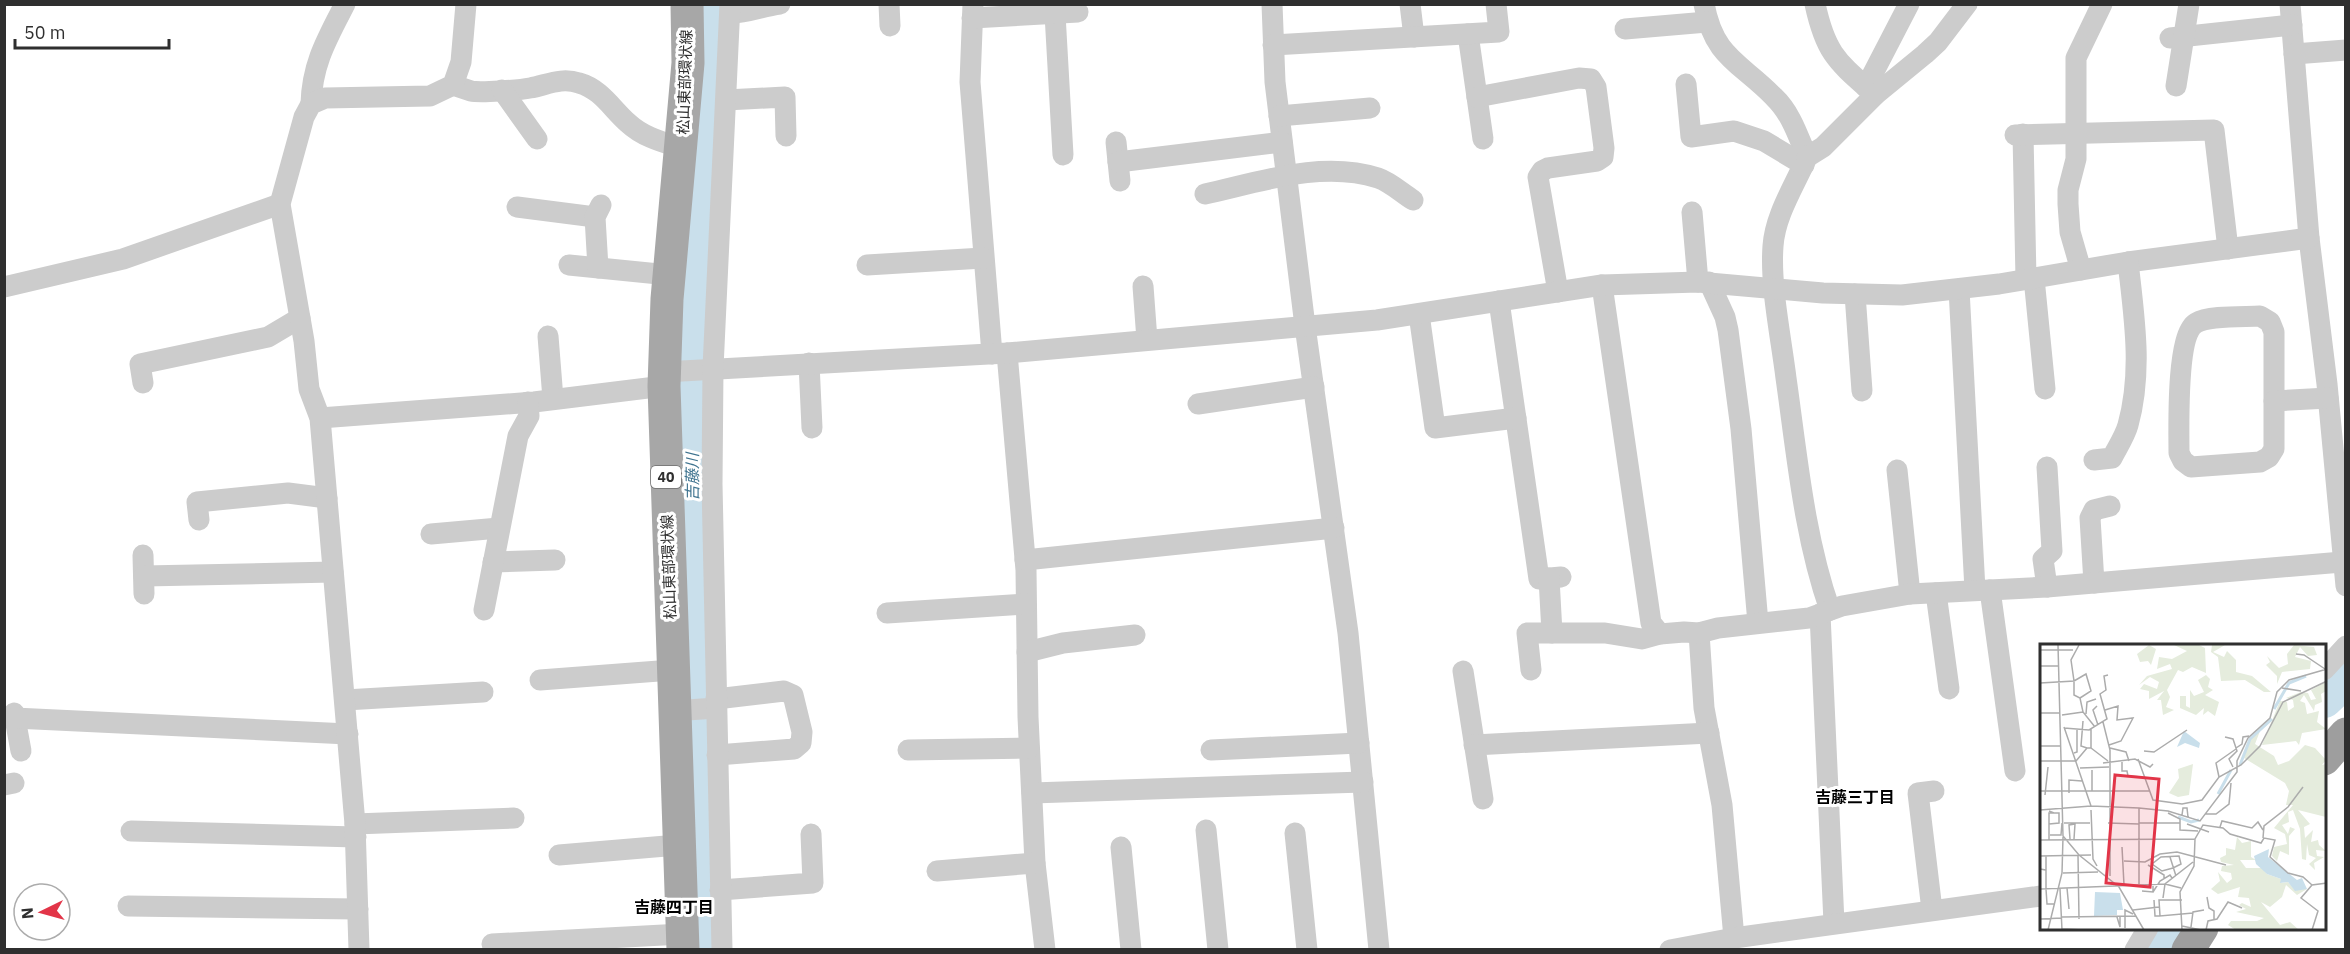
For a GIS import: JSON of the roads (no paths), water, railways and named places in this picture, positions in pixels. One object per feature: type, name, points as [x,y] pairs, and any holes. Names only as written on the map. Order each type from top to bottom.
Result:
[{"type":"highway","points":[[2326,758],[2346,734]]},
{"type":"highway","points":[[2188,950],[2201,930]]},
{"type":"main road","name":"松山東部環状線","points":[[682,942],[678,845],[677,711],[672,670],[667,376],[669,275],[688,63],[687,4]]},
{"type":"street","points":[[345,4],[319,55],[312,83],[312,104],[304,117],[280,204],[300,318],[309,388],[320,418],[348,734],[355,831],[359,950]]},
{"type":"street","points":[[453,85],[461,62],[466,4]]},
{"type":"street","points":[[722,950],[714,705],[712,484],[708,369],[730,9],[745,13],[780,4]]},
{"type":"street","points":[[889,4],[890,26]]},
{"type":"street","points":[[1272,4],[1279,116],[1305,326],[1348,633],[1379,950]]},
{"type":"street","points":[[1410,4],[1414,37]]},
{"type":"street","points":[[1273,45],[1498,32],[1496,4]]},
{"type":"street","points":[[1815,4],[1828,47],[1838,62],[1870,91]]},
{"type":"street","points":[[1870,91],[1909,4]]},
{"type":"street","points":[[1834,923],[1825,612],[1809,532],[1795,440],[1776,289],[1773,245],[1778,223],[1805,161],[1823,147],[1870,91],[1938,42],[1967,4]]},
{"type":"street","points":[[2081,270],[2070,232],[2068,204],[2068,190],[2076,159],[2076,58],[2102,4]]},
{"type":"street","points":[[2176,86],[2177,37],[2189,4]]},
{"type":"street","points":[[1046,950],[1035,863],[1025,560],[999,353],[983,258],[970,82],[973,11],[1055,14],[1078,12]]},
{"type":"street","points":[[1625,29],[1705,13],[1723,52],[1774,97],[1790,116],[1805,161]]},
{"type":"street","points":[[1055,14],[1063,155]]},
{"type":"street","points":[[2177,37],[2291,15],[2309,238],[2328,398],[2346,586]]},
{"type":"street","points":[[1468,34],[1483,139]]},
{"type":"street","points":[[2294,54],[2346,50]]},
{"type":"street","points":[[1477,97],[1579,78],[1591,79],[1596,87],[1605,148],[1603,157],[1597,161],[1548,168],[1538,177],[1558,292]]},
{"type":"street","points":[[312,104],[326,98],[430,96],[453,85],[472,91],[502,90],[530,88],[562,80],[578,82],[596,90],[628,124],[653,139],[681,148]]},
{"type":"street","points":[[1686,84],[1691,137],[1734,131],[1764,141],[1805,161]]},
{"type":"street","points":[[502,90],[537,139]]},
{"type":"street","points":[[726,100],[784,97],[786,136]]},
{"type":"street","points":[[1279,116],[1370,108]]},
{"type":"street","points":[[2045,389],[2030,278],[2019,134],[2214,130],[2228,249]]},
{"type":"street","points":[[1118,162],[1282,142]]},
{"type":"street","points":[[1204,194],[1313,171],[1330,171],[1380,178],[1413,200]]},
{"type":"street","points":[[4,287],[123,259],[280,204]]},
{"type":"street","points":[[517,207],[598,210],[598,268]]},
{"type":"street","points":[[1692,212],[1703,282],[1725,317],[1728,330],[1742,429],[1758,623]]},
{"type":"street","points":[[320,418],[554,399],[708,369],[999,353],[1377,320],[1602,285],[1703,282],[1776,289],[1902,295],[1959,289],[2128,262],[2309,238]]},
{"type":"street","points":[[867,265],[983,258]]},
{"type":"street","points":[[2094,460],[2112,459],[2128,426],[2137,338],[2128,262]]},
{"type":"street","points":[[569,265],[669,275]]},
{"type":"street","points":[[1602,285],[1651,623],[1660,634]]},
{"type":"street","points":[[1143,286],[1147,340]]},
{"type":"street","points":[[1959,289],[1982,590],[2015,771]]},
{"type":"street","points":[[1855,294],[1862,391]]},
{"type":"street","points":[[1499,301],[1539,579],[1555,578],[1552,633]]},
{"type":"street","points":[[1419,314],[1435,428],[1516,418]]},
{"type":"street","points":[[2260,316],[2270,322],[2274,333],[2274,401],[2274,449],[2270,457],[2260,462],[2192,467],[2183,461],[2179,453],[2178,391],[2188,332],[2195,323],[2204,320],[2260,316]]},
{"type":"street","points":[[143,383],[141,364],[268,337],[300,318]]},
{"type":"street","points":[[548,336],[554,399]]},
{"type":"street","points":[[809,363],[812,428]]},
{"type":"street","points":[[1198,404],[1314,387]]},
{"type":"street","points":[[2274,401],[2328,398]]},
{"type":"street","points":[[484,610],[518,436],[529,416],[528,402]]},
{"type":"street","points":[[2047,467],[2052,550],[2043,559],[2047,587]]},
{"type":"street","points":[[1897,470],[1910,594]]},
{"type":"street","points":[[199,520],[197,501],[288,493],[327,498]]},
{"type":"street","points":[[2094,583],[2090,518],[2094,510],[2110,506]]},
{"type":"street","points":[[431,534],[499,528]]},
{"type":"street","points":[[1025,560],[1334,528]]},
{"type":"street","points":[[493,562],[555,560]]},
{"type":"street","points":[[1531,670],[1527,633],[1605,633],[1642,639],[1660,634],[1699,633],[1718,628],[1809,618],[1842,606],[1910,594],[2047,587],[2342,562]]},
{"type":"street","points":[[144,575],[333,572]]},
{"type":"street","points":[[1936,593],[1948,689]]},
{"type":"street","points":[[887,613],[1026,604]]},
{"type":"street","points":[[1699,633],[1704,708],[1722,805],[1734,938]]},
{"type":"street","points":[[1027,652],[1063,643],[1135,635]]},
{"type":"street","points":[[2326,669],[2346,646]]},
{"type":"street","points":[[540,680],[672,670]]},
{"type":"street","points":[[1463,670],[1483,799]]},
{"type":"street","points":[[677,711],[784,691],[793,695],[802,732],[801,743],[794,748],[717,755]]},
{"type":"street","points":[[345,700],[483,692]]},
{"type":"street","points":[[21,751],[14,715],[348,734]]},
{"type":"street","points":[[1474,745],[1709,733]]},
{"type":"street","points":[[1211,750],[1359,743]]},
{"type":"street","points":[[911,757],[1030,756]]},
{"type":"street","points":[[1032,793],[1363,782]]},
{"type":"street","points":[[1932,910],[1918,793],[1934,791]]},
{"type":"street","points":[[131,831],[355,831],[514,818]]},
{"type":"street","points":[[1206,830],[1218,950]]},
{"type":"street","points":[[1295,833],[1307,950]]},
{"type":"street","points":[[720,890],[813,884],[811,834]]},
{"type":"street","points":[[559,855],[678,845]]},
{"type":"street","points":[[1121,847],[1131,950]]},
{"type":"street","points":[[937,872],[1035,863]]},
{"type":"street","points":[[1684,948],[1834,923],[2040,896]]},
{"type":"street","points":[[128,906],[358,909]]},
{"type":"street","points":[[492,944],[682,942]]},
{"type":"waterway","name":"吉藤川","points":[[703,950],[692,569],[692,318],[713,4]]},
{"type":"waterway","points":[[2326,697],[2346,678]]},
{"type":"waterway","points":[[2155,950],[2167,930]]},
{"type":"district","name":"吉藤三丁目","points":[[1855,797]]},
{"type":"district","name":"吉藤四丁目","points":[[674,907]]}]
